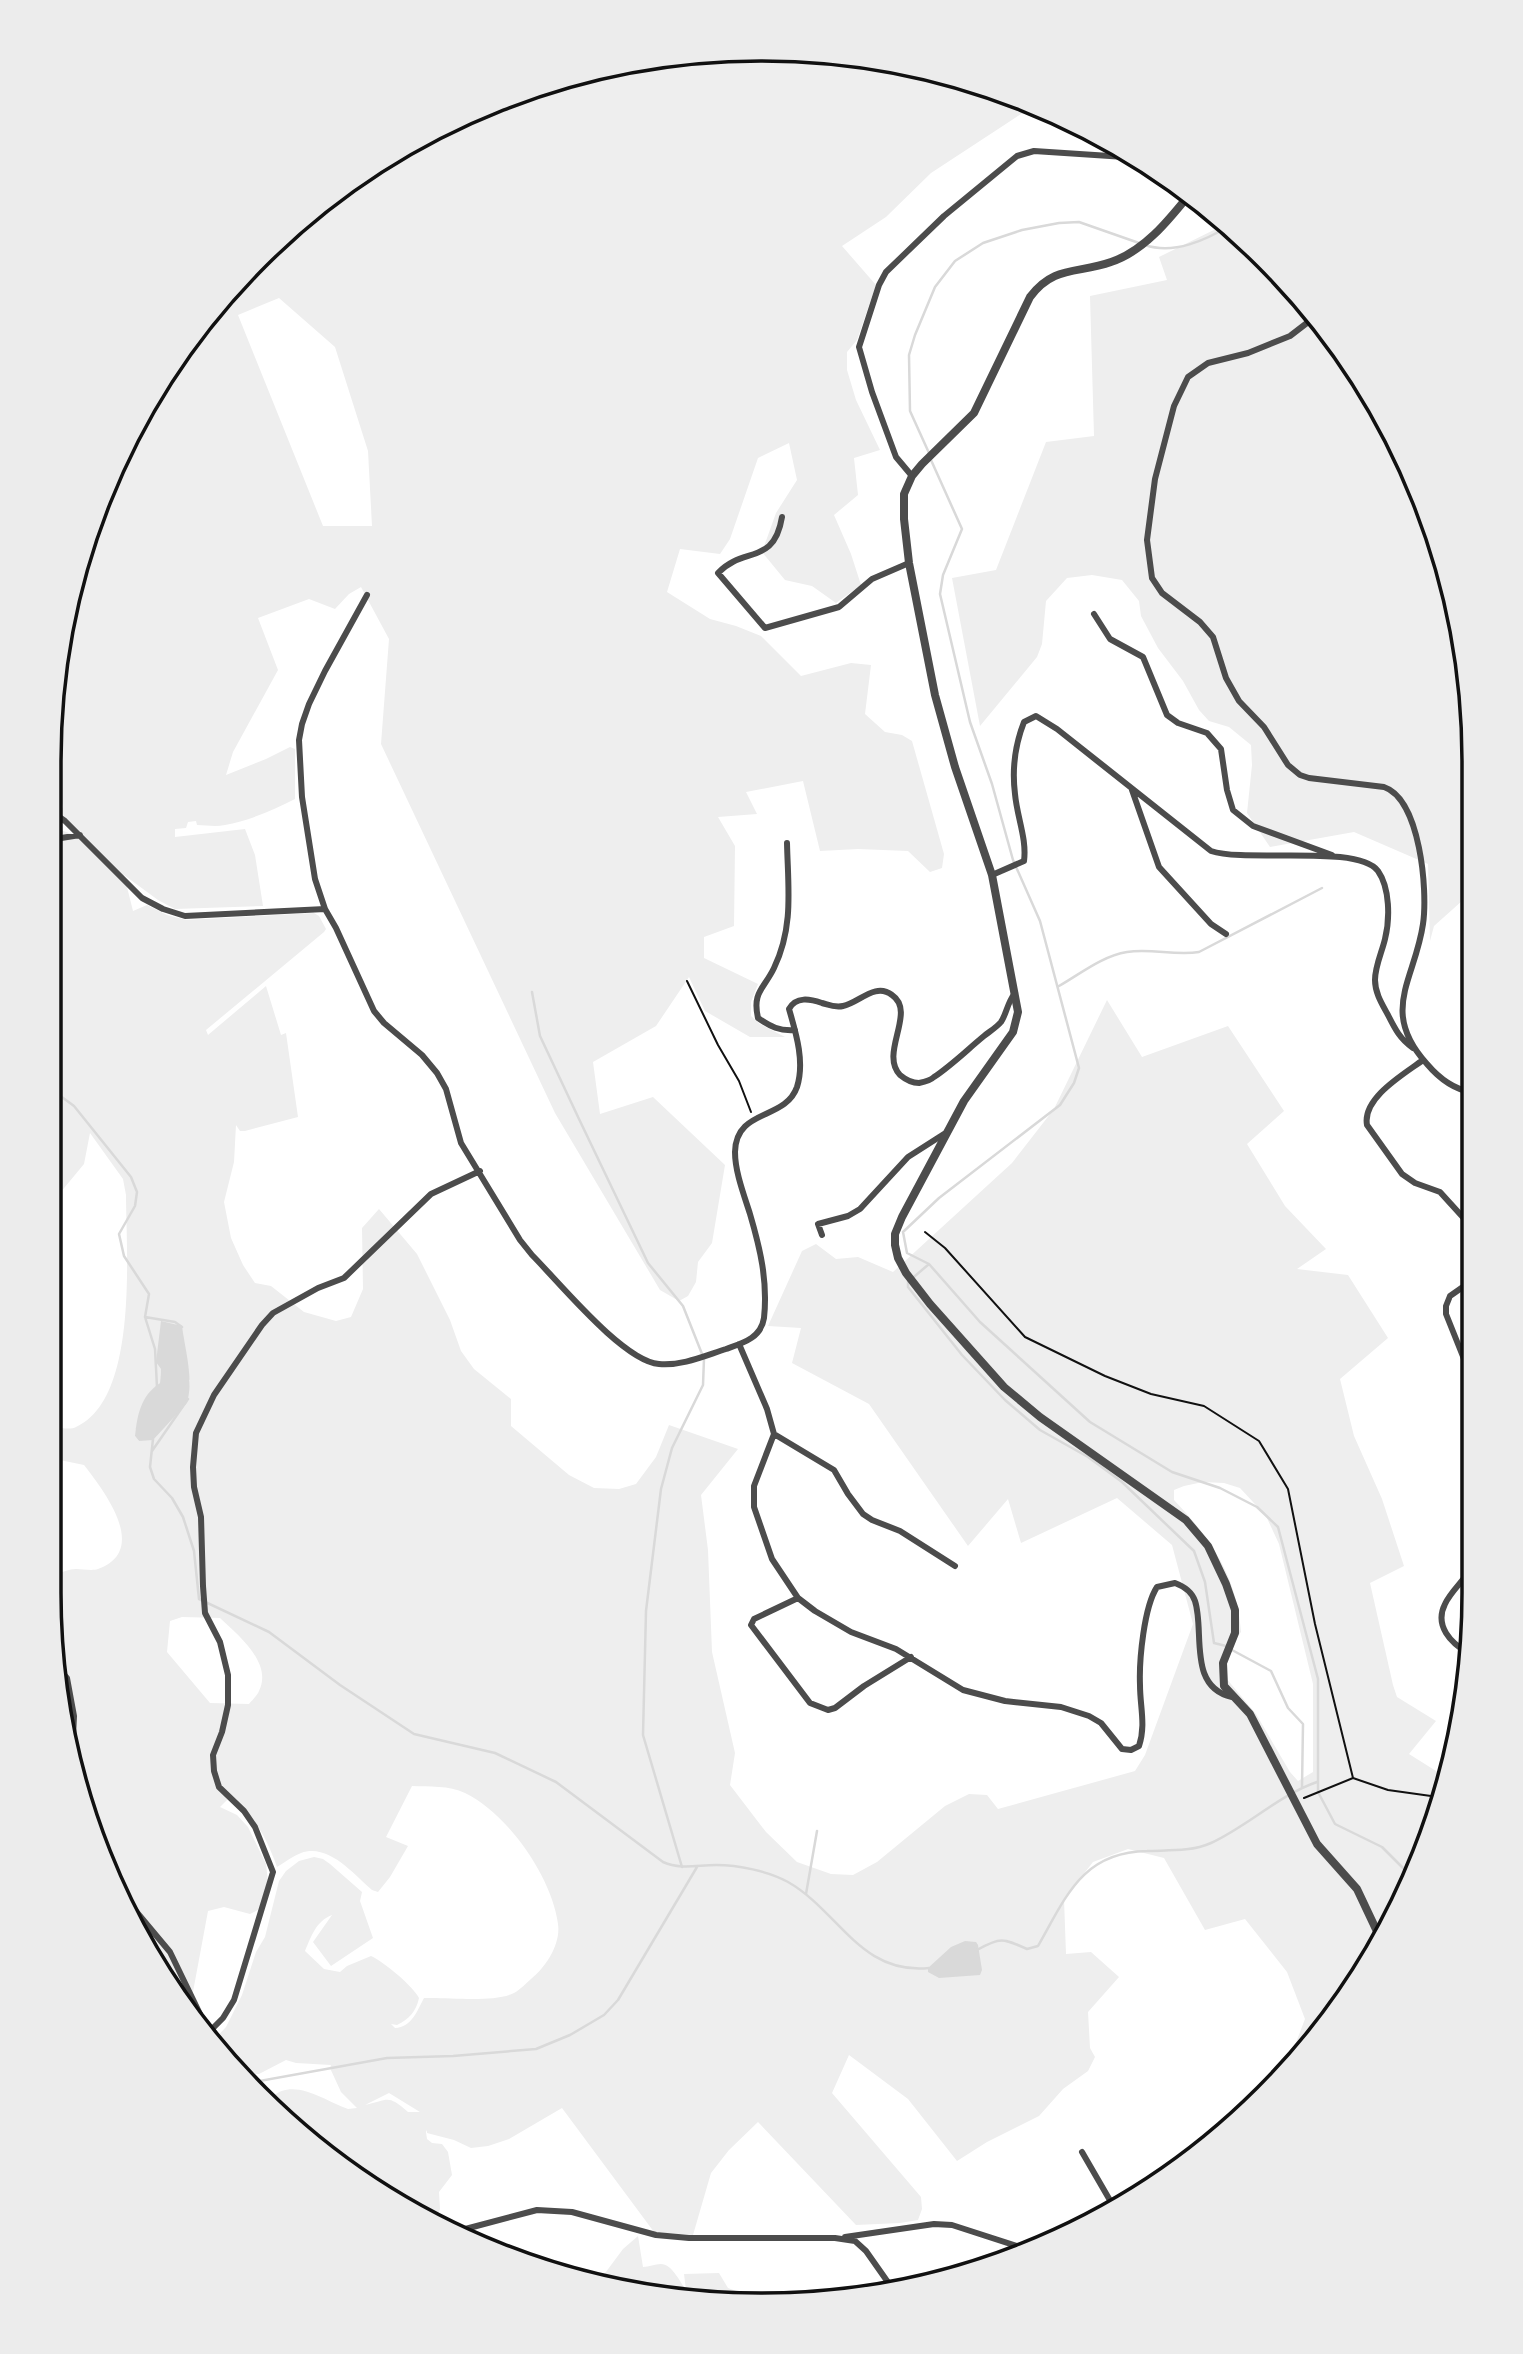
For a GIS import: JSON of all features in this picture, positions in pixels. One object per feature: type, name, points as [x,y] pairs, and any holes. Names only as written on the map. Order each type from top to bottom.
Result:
[{"type":"street","points":[[912,476],[893,450],[859,347],[879,285],[886,272],[944,216],[1017,156],[1034,151],[1114,156]]},
{"type":"street","points":[[1183,202],[1156,232],[1135,250],[1112,262],[1048,278],[1038,286],[1030,297],[974,413],[922,464],[912,476],[904,494],[909,563],[935,695],[955,767],[992,875],[1018,1012],[1013,1032],[944,1134],[895,1234],[895,1245],[906,1273],[1004,1387],[1040,1417],[1186,1520],[1208,1546],[1235,1610],[1235,1633],[1223,1663],[1222,1676],[1224,1686],[1232,1697]]},
{"type":"street","points":[[1307,323],[1290,336],[1248,353],[1208,363],[1188,377],[1174,406],[1154,479],[1147,540],[1152,578],[1162,593],[1200,622],[1213,637],[1226,678],[1239,701],[1264,727],[1288,765],[1300,775],[1309,778],[1391,789],[1407,808],[1420,861],[1424,912],[1420,938],[1407,976],[1402,1008],[1404,1026],[1423,1060],[1443,1080],[1462,1088]]},
{"type":"street","points":[[782,517],[777,537],[771,546],[726,565],[718,573],[765,628],[839,607],[872,579],[909,563]]},
{"type":"street","points":[[368,595],[309,704],[299,740],[308,845],[325,909],[374,1011],[422,1055],[437,1073],[446,1089],[461,1143],[526,1248],[614,1339],[631,1353],[651,1363],[678,1364],[739,1345],[756,1336],[760,1330],[764,1320],[764,1264],[743,1192],[735,1153],[739,1132],[753,1120],[779,1107],[796,1088],[800,1064],[789,1009],[796,1001],[810,999],[836,1007],[845,1006],[867,994],[885,991],[895,996],[901,1009],[901,1021],[893,1056],[895,1069],[905,1080],[917,1083],[932,1079],[1000,1023],[1007,1002],[1016,992]]},
{"type":"street","points":[[1094,614],[1110,639],[1143,657],[1167,715],[1178,723],[1207,733],[1220,749],[1225,783],[1233,810],[1253,826],[1337,857]]},
{"type":"street","points":[[992,875],[1024,861],[1026,849],[1013,774],[1024,722],[1036,716],[1057,729],[1212,851],[1234,855],[1337,857],[1373,865],[1381,876],[1388,902],[1387,932],[1377,965],[1376,987],[1397,1033],[1415,1049]]},
{"type":"street","points":[[1131,788],[1159,867],[1211,924],[1226,934]]},
{"type":"street","points":[[61,819],[142,898],[163,909],[185,916],[325,909]]},
{"type":"street","points":[[61,838],[79,835]]},
{"type":"street","points":[[787,843],[789,923],[774,969],[761,986],[754,1003],[758,1018],[767,1024],[779,1031],[795,1030]]},
{"type":"street","points":[[1423,1060],[1391,1083],[1370,1106],[1365,1117],[1367,1125],[1402,1174],[1415,1183],[1440,1192],[1462,1216]]},
{"type":"street","points":[[822,1234],[818,1224],[848,1216],[860,1209],[908,1157],[944,1134]]},
{"type":"street","points":[[213,2028],[234,2000],[273,1872],[255,1827],[244,1811],[219,1787],[214,1771],[213,1755],[228,1705],[228,1675],[220,1642],[205,1609],[201,1517],[194,1486],[193,1451],[197,1433],[214,1395],[273,1313],[317,1288],[344,1278],[431,1194],[480,1171]]},
{"type":"street","points":[[1462,1288],[1450,1296],[1446,1314],[1462,1354]]},
{"type":"street","points":[[739,1345],[767,1409],[774,1434],[754,1486],[754,1507],[772,1559],[798,1598],[851,1632],[896,1649],[963,1690],[1005,1701],[1061,1707],[1089,1716],[1101,1723],[1122,1749],[1131,1750],[1139,1746],[1143,1735],[1139,1667],[1150,1598],[1157,1587],[1175,1583],[1191,1594],[1195,1601],[1198,1643],[1203,1668],[1209,1681],[1219,1693],[1242,1703],[1250,1714],[1317,1844],[1357,1889],[1376,1929]]},
{"type":"street","points":[[774,1434],[834,1470],[863,1514],[900,1531],[954,1566]]},
{"type":"street","points":[[1459,1648],[1444,1632],[1442,1617],[1444,1604],[1462,1581]]},
{"type":"street","points":[[798,1598],[754,1619],[751,1625],[810,1703],[828,1710],[835,1708],[864,1686],[911,1657]]},
{"type":"street","points":[[66,1677],[74,1722]]},
{"type":"street","points":[[142,1918],[170,1952],[195,2004]]},
{"type":"street","points":[[1082,2152],[1110,2200]]},
{"type":"street","points":[[467,2228],[537,2210],[572,2212],[656,2235],[689,2238],[835,2238],[934,2224],[952,2225],[1014,2245]]},
{"type":"street","points":[[835,2238],[855,2241],[866,2251],[887,2281]]},
{"type":"path","points":[[687,981],[739,1081],[753,1120]]},
{"type":"path","points":[[925,1232],[945,1248],[1025,1336],[1105,1376],[1140,1390],[1204,1406],[1259,1441],[1288,1489],[1315,1624],[1353,1778]]},
{"type":"path","points":[[1308,1797],[1353,1778],[1388,1790],[1431,1796]]},
{"type":"shaded area","points":[[762,61],[853,67],[943,85],[987,98],[1025,113],[931,173],[886,217],[842,246],[876,285],[857,340],[847,352],[847,370],[856,400],[880,450],[854,458],[858,495],[834,515],[861,585],[836,603],[812,586],[785,580],[762,552],[776,513],[797,480],[789,443],[758,458],[730,539],[720,554],[680,549],[667,592],[710,619],[761,636],[801,676],[851,663],[871,665],[865,714],[885,732],[902,735],[912,741],[944,854],[942,868],[930,872],[908,851],[820,851],[803,781],[746,792],[757,814],[718,817],[735,846],[734,926],[704,937],[704,958],[758,984],[751,1002],[751,1016],[785,1037],[750,1037],[705,1011],[689,977],[656,1026],[593,1062],[600,1114],[653,1097],[725,1165],[712,1243],[698,1262],[696,1282],[688,1296],[679,1301],[660,1290],[555,1113],[381,744],[389,639],[361,587],[349,594],[335,609],[309,599],[258,618],[278,670],[233,752],[226,775],[290,747],[295,749],[295,799],[261,815],[234,823],[214,826],[197,825],[196,821],[188,822],[186,828],[175,829],[175,837],[245,829],[255,855],[263,906],[175,909],[124,875],[133,911],[147,905],[167,915],[186,920],[314,913],[319,916],[326,929],[206,1030],[208,1035],[266,986],[281,1035],[286,1033],[298,1117],[245,1131],[240,1131],[236,1125],[234,1162],[224,1202],[231,1238],[243,1265],[255,1283],[271,1286],[304,1312],[336,1321],[351,1317],[363,1289],[362,1228],[379,1209],[417,1254],[450,1320],[461,1351],[474,1369],[511,1399],[511,1426],[569,1475],[594,1488],[619,1489],[636,1484],[656,1457],[669,1425],[738,1449],[701,1495],[708,1550],[712,1652],[735,1753],[730,1785],[766,1832],[797,1862],[831,1874],[853,1875],[877,1862],[945,1806],[969,1794],[987,1795],[998,1809],[1135,1771],[1145,1755],[1193,1624],[1172,1545],[1117,1498],[1021,1543],[1008,1499],[968,1546],[869,1404],[792,1363],[801,1328],[768,1326],[802,1251],[816,1244],[836,1259],[858,1257],[893,1272],[1012,1163],[1054,1109],[1107,1000],[1142,1057],[1228,1026],[1284,1111],[1247,1144],[1285,1206],[1326,1249],[1297,1269],[1348,1275],[1388,1338],[1340,1379],[1354,1436],[1382,1499],[1404,1566],[1370,1583],[1393,1685],[1397,1697],[1436,1721],[1409,1754],[1438,1772],[1425,1818],[1390,1902],[1344,1982],[1295,2046],[1305,2019],[1287,1972],[1245,1919],[1205,1930],[1164,1858],[1128,1849],[1093,1862],[1064,1899],[1066,1954],[1091,1952],[1119,1977],[1088,2012],[1090,2048],[1095,2057],[1088,2071],[1063,2089],[1039,2116],[987,2142],[957,2161],[908,2099],[849,2055],[832,2093],[921,2197],[922,2209],[918,2220],[856,2225],[758,2122],[729,2150],[711,2173],[693,2235],[654,2232],[562,2108],[509,2139],[488,2146],[471,2148],[427,2133],[427,2130],[426,2132],[427,2139],[432,2143],[442,2144],[448,2152],[452,2175],[439,2192],[438,2214],[372,2175],[335,2148],[274,2096],[290,2089],[300,2090],[348,2109],[357,2108],[341,2092],[331,2065],[286,2060],[259,2074],[253,2074],[219,2035],[226,2027],[242,1995],[256,1952],[265,1937],[279,1881],[286,1871],[299,1861],[314,1857],[323,1859],[362,1892],[360,1901],[373,1938],[331,1966],[313,1942],[332,1915],[318,1925],[305,1951],[324,1969],[340,1972],[347,1966],[371,1956],[398,1975],[419,1998],[408,2018],[397,2025],[391,2024],[395,2028],[410,2021],[424,1998],[483,1999],[514,1993],[537,1974],[551,1954],[557,1939],[558,1924],[547,1887],[537,1867],[511,1831],[481,1802],[465,1793],[439,1787],[412,1786],[386,1837],[408,1846],[378,1892],[372,1890],[340,1862],[321,1852],[301,1853],[277,1867],[259,1828],[231,1796],[220,1807],[237,1815],[248,1827],[266,1864],[268,1882],[258,1910],[250,1914],[224,1907],[208,1911],[192,1999],[155,1943],[133,1902],[98,1818],[85,1774],[67,1684],[63,1638],[61,1573],[73,1569],[98,1569],[113,1560],[121,1548],[122,1535],[118,1520],[102,1490],[84,1465],[61,1460],[61,1428],[76,1427],[96,1411],[110,1387],[120,1356],[125,1322],[127,1251],[126,1195],[123,1179],[90,1133],[84,1164],[61,1192],[61,830],[83,838],[61,818],[63,716],[75,625],[98,536],[133,452],[179,372],[235,300],[266,266],[300,235],[372,179],[452,133],[536,98],[580,85],[670,67]],"holes":[[[279,298],[335,347],[368,451],[372,526],[323,526],[238,315]],[[161,1369],[190,1380],[187,1403],[173,1417],[139,1441],[135,1436],[142,1407],[154,1387],[160,1383]],[[1203,1482],[1224,1483],[1240,1488],[1266,1516],[1279,1544],[1313,1684],[1313,1772],[1298,1781],[1256,1714],[1226,1678],[1222,1655],[1241,1632],[1234,1593],[1210,1544],[1174,1500],[1174,1490]],[[182,1617],[220,1618],[244,1641],[258,1660],[262,1681],[259,1691],[249,1704],[210,1703],[167,1652],[170,1621]],[[389,2093],[420,2112],[408,2112],[388,2100],[365,2105]]]},
{"type":"shaded area","points":[[1216,229],[1257,266],[1317,335],[1344,372],[1390,452],[1425,536],[1438,580],[1456,670],[1462,762],[1462,901],[1434,926],[1430,941],[1428,864],[1354,832],[1270,847],[1247,813],[1252,765],[1251,745],[1229,727],[1209,721],[1199,710],[1183,681],[1158,648],[1141,616],[1139,601],[1122,580],[1092,575],[1067,578],[1046,601],[1042,644],[1037,657],[980,726],[952,578],[996,570],[1046,442],[1094,436],[1090,296],[1167,280],[1159,257]]},
{"type":"shaded area","points":[[161,1321],[182,1326],[189,1394],[187,1403],[153,1440],[139,1441],[135,1436],[141,1406],[148,1394],[160,1383],[161,1369],[156,1362]]},
{"type":"shaded area","points":[[965,1941],[976,1942],[978,1945],[982,1970],[980,1975],[939,1978],[928,1972],[928,1968],[951,1947]]},
{"type":"shaded area","points":[[638,2236],[643,2267],[665,2265],[685,2288],[604,2274],[623,2249]]},
{"type":"shaded area","points":[[719,2273],[728,2288],[739,2292],[686,2288],[684,2274]]},
{"type":"waterway","points":[[929,453],[910,411],[909,355],[935,287],[955,261],[983,243],[1022,230],[1059,223],[1079,222],[1139,243]]},
{"type":"waterway","points":[[1145,245],[1156,248],[1178,247],[1200,241],[1219,232]]},
{"type":"waterway","points":[[931,460],[962,529],[943,575],[940,594],[970,722],[992,784],[1013,860],[1040,921],[1079,1068],[1074,1083],[1060,1105],[939,1198],[903,1232],[907,1253],[929,1264],[980,1322],[1090,1422],[1172,1472],[1220,1488],[1257,1507],[1278,1527],[1318,1679],[1318,1792],[1335,1824],[1382,1847],[1404,1869]]},
{"type":"waterway","points":[[1059,986],[1100,961],[1118,954],[1136,951],[1199,952],[1322,888]]},
{"type":"waterway","points":[[532,992],[540,1036],[648,1263],[683,1306],[704,1359],[703,1385],[672,1448],[661,1489],[646,1611],[643,1735],[682,1867]]},
{"type":"waterway","points":[[61,1096],[74,1106],[131,1177],[137,1192],[135,1206],[119,1234],[124,1256],[149,1294],[145,1317],[155,1349],[157,1387]]},
{"type":"waterway","points":[[929,1264],[908,1282],[908,1287],[962,1355],[1005,1400],[1040,1430],[1088,1457],[1122,1482],[1194,1551],[1205,1582],[1214,1643],[1226,1646]]},
{"type":"waterway","points":[[145,1317],[175,1322],[182,1327]]},
{"type":"waterway","points":[[152,1451],[188,1399]]},
{"type":"waterway","points":[[153,1439],[150,1467],[154,1479],[172,1498],[183,1517],[194,1551],[199,1599],[269,1632],[340,1685],[414,1734],[495,1753],[556,1782],[663,1862],[683,1866],[734,1866],[780,1878],[806,1894],[868,1952],[885,1962],[905,1968],[929,1968]]},
{"type":"waterway","points":[[1232,1650],[1271,1671],[1288,1708],[1303,1724],[1302,1787]]},
{"type":"waterway","points":[[977,1950],[1002,1940],[1027,1949],[1038,1946],[1068,1895],[1091,1869],[1106,1859],[1125,1853],[1203,1846],[1317,1782]]},
{"type":"waterway","points":[[806,1894],[817,1831]]},
{"type":"waterway","points":[[260,2081],[387,2058],[536,2049],[570,2035],[604,2015],[618,2000],[697,1867]]}]
